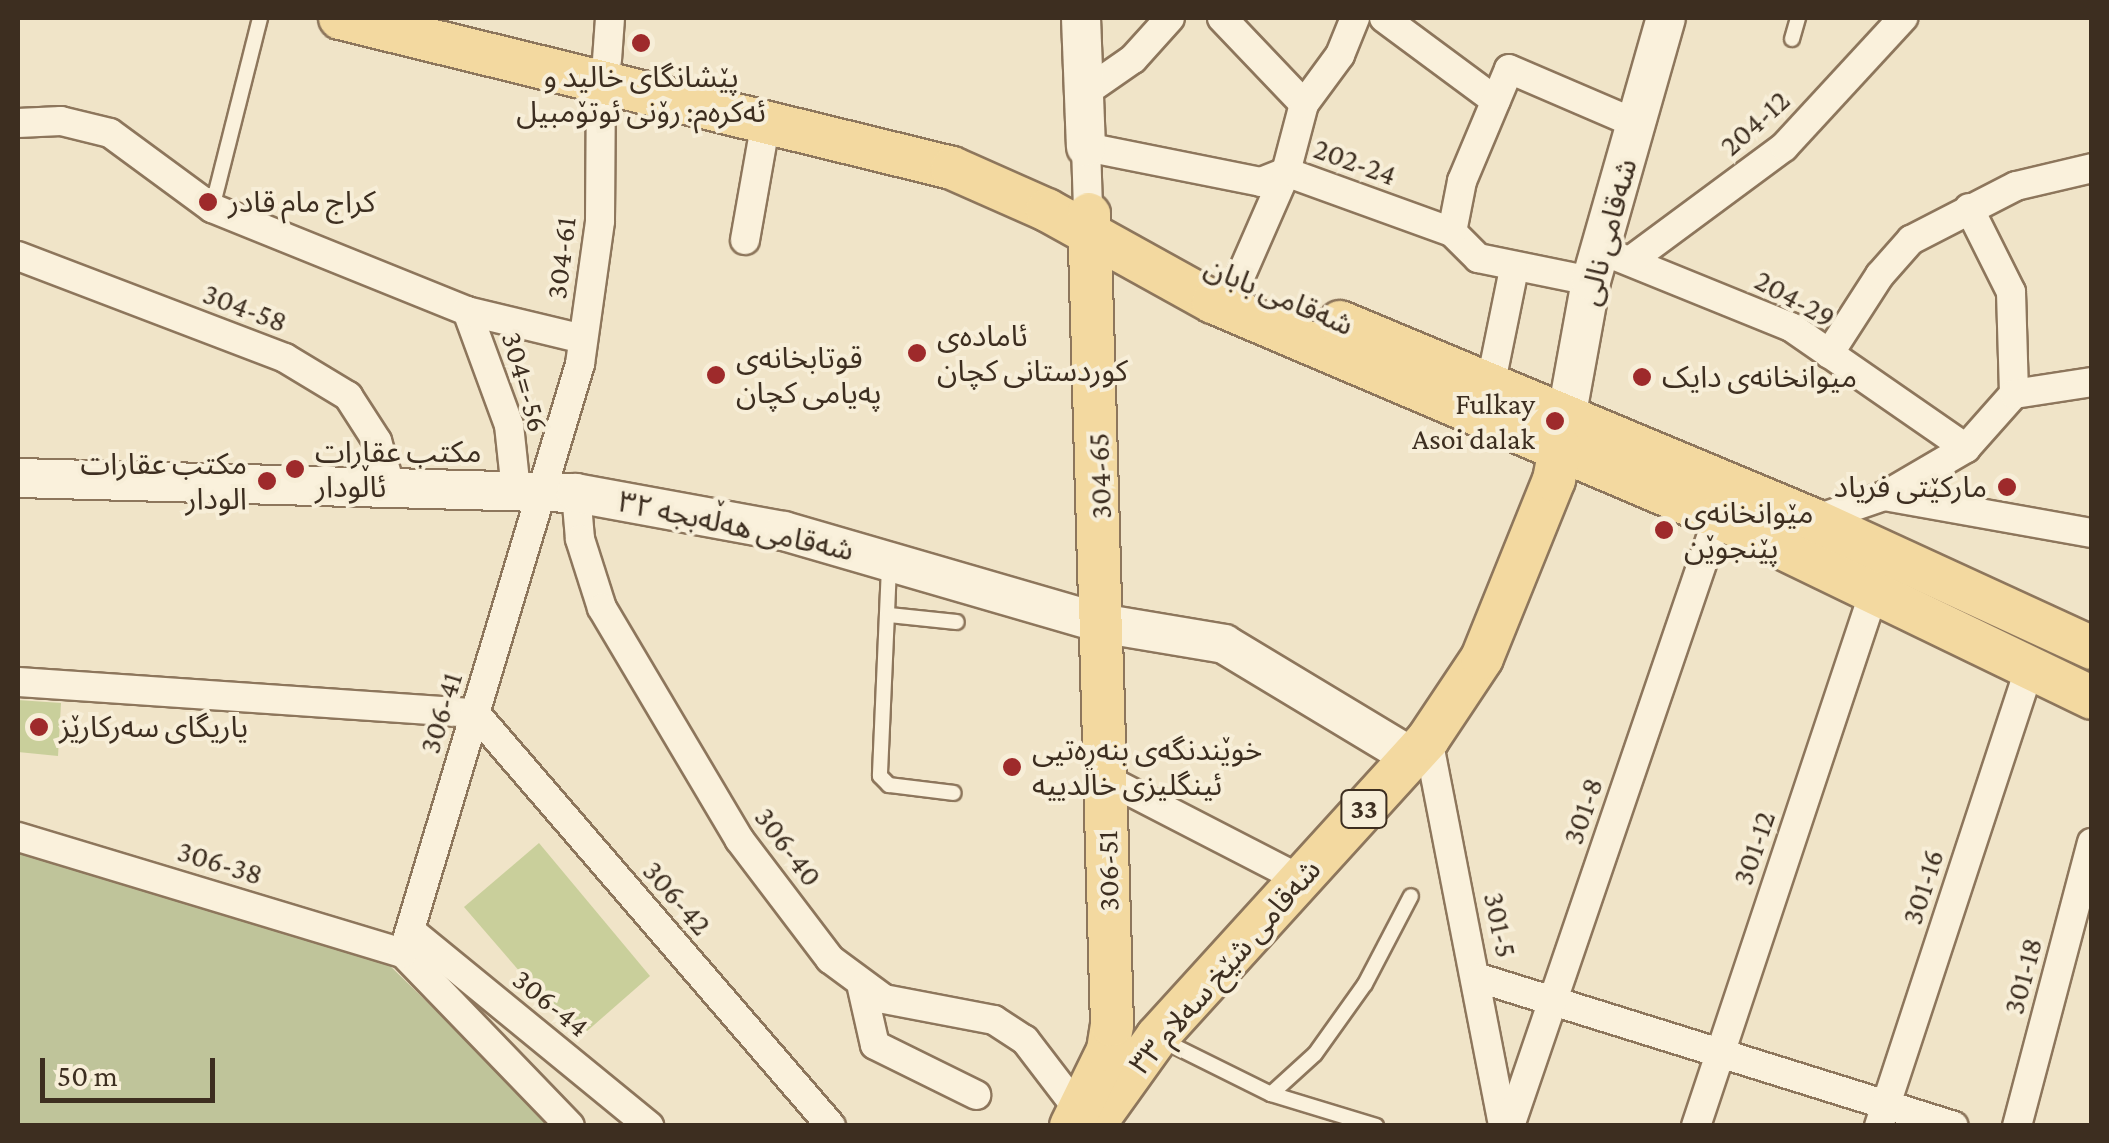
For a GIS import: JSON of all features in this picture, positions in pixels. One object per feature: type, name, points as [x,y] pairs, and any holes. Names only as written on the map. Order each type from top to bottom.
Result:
[{"type":"main road","points":[[340,18],[607,46],[765,126],[952,168],[1090,222],[1213,302],[1563,435],[1718,517],[2092,698]]},
{"type":"main road","name":"شەقامی بابان","points":[[442,18],[607,46],[957,146],[1090,222],[1491,382],[1563,435],[1814,520],[2092,648]]},
{"type":"main road","name":"304-65","points":[[1090,222],[1105,624]]},
{"type":"main road","name":"شەقامی شێخ سەلام ٣٣","points":[[1082,1121],[1420,748],[1482,658],[1548,496],[1563,435]]},
{"type":"main road","name":"306-51","points":[[1082,1121],[1108,1050],[1112,990],[1105,624]]},
{"type":"main road","points":[[1112,990],[1128,1006],[1170,1022]]},
{"type":"street","points":[[1081,18],[1090,222]]},
{"type":"street","points":[[1084,93],[1134,60],[1170,18]]},
{"type":"street","points":[[1222,18],[1304,104]]},
{"type":"street","points":[[1238,282],[1286,172],[1304,104],[1340,56],[1355,18]]},
{"type":"street","points":[[1384,18],[1496,100]]},
{"type":"street","name":"204-12","points":[[1609,263],[1784,147],[1902,18]]},
{"type":"street","name":"شەقامی نالی","points":[[1563,435],[1609,263],[1636,124],[1662,19]]},
{"type":"street","name":"304-61","points":[[544,492],[583,339],[600,221],[607,46]]},
{"type":"street","points":[[1452,232],[1462,181],[1509,68],[1636,124]]},
{"type":"street","name":"304=-56","points":[[18,123],[61,121],[110,133],[212,208],[467,311],[510,425],[544,492]]},
{"type":"street","points":[[745,240],[765,126]]},
{"type":"street","name":"202-24","points":[[1086,147],[1260,182],[1286,172],[1452,232],[1478,258],[1514,269],[1609,263]]},
{"type":"street","points":[[1829,354],[1880,275],[1911,240],[2016,186],[2092,168]]},
{"type":"street","points":[[1968,208],[2012,292],[2014,394]]},
{"type":"street","name":"304-58","points":[[18,256],[285,358],[348,396],[377,442],[391,488]]},
{"type":"street","name":"204-29","points":[[1609,263],[1791,327],[1966,448]]},
{"type":"street","points":[[1491,382],[1514,269]]},
{"type":"street","points":[[467,311],[583,339]]},
{"type":"street","points":[[1814,520],[1884,496],[1966,448],[2014,394],[2092,382]]},
{"type":"street","name":"شەقامی هەڵەبجە ٣٢","points":[[18,478],[544,492],[784,530],[1105,624],[1224,644],[1420,748]]},
{"type":"street","name":"306-41","points":[[407,942],[544,492]]},
{"type":"street","name":"306-40","points":[[544,492],[580,539],[602,608],[739,839],[830,959],[862,988],[884,999],[994,1020],[1024,1040],[1082,1121]]},
{"type":"street","points":[[1884,496],[2092,533]]},
{"type":"street","name":"301-8","points":[[1506,1126],[1718,517]]},
{"type":"street","name":"301-12","points":[[1696,1126],[1874,592]]},
{"type":"street","name":"301-16","points":[[1883,1115],[2029,670]]},
{"type":"street","points":[[18,682],[474,712]]},
{"type":"street","name":"306-42","points":[[474,712],[831,1126]]},
{"type":"street","name":"301-5","points":[[1420,748],[1478,978],[1506,1126]]},
{"type":"street","points":[[1106,779],[1300,879]]},
{"type":"street","name":"306-38","points":[[18,836],[407,942]]},
{"type":"street","name":"301-18","points":[[2017,1126],[2092,842]]},
{"type":"street","points":[[407,942],[570,1126]]},
{"type":"street","name":"306-44","points":[[407,942],[649,1126]]},
{"type":"street","points":[[1478,978],[1720,1050],[1883,1115],[1953,1126]]},
{"type":"street","points":[[862,988],[874,1045],[976,1095]]},
{"type":"lane","points":[[212,208],[260,18]]},
{"type":"lane","points":[[1792,40],[1798,18]]},
{"type":"lane","points":[[889,561],[890,615],[880,776],[889,786],[954,794]]},
{"type":"lane","points":[[890,615],[957,622]]},
{"type":"lane","points":[[1271,1094],[1316,1054],[1366,984],[1411,896]]},
{"type":"lane","points":[[1170,1022],[1271,1094],[1376,1126]]},
{"type":"green space","name":"یاریگای سەرکارێز","points":[[18,700],[61,703],[58,756],[18,752]]},
{"type":"green space","points":[[539,843],[650,976],[578,1039],[464,907]]},
{"type":"green space","points":[[18,852],[381,957],[553,1125],[18,1125]]},
{"type":"place","name":"پێشانگای خالید و ئەکرەم: رۆنی ئوتۆمبیل","points":[[641,43]]},
{"type":"place","name":"کراج مام قادر","points":[[208,202]]},
{"type":"place","name":"ئامادەی کوردستانی کچان","points":[[917,353]]},
{"type":"place","name":"قوتابخانەی پەیامی کچان","points":[[716,375]]},
{"type":"place","name":"میوانخانەی دایک","points":[[1642,377]]},
{"type":"place","name":"Fulkay Asoi dalak","points":[[1555,421]]},
{"type":"place","name":"مكتب عقارات ئاڵودار","points":[[295,469]]},
{"type":"place","name":"مكتب عقارات الودار","points":[[267,481]]},
{"type":"place","name":"مارکێتی فریاد","points":[[2007,487]]},
{"type":"place","name":"مێوانخانەی پێنجوێن","points":[[1664,530]]},
{"type":"place","name":"یاریگای سەرکارێز","points":[[39,727]]},
{"type":"place","name":"خوێندنگەی بنەڕەتیی ئینگلیزی خالدییە","points":[[1012,767]]}]
